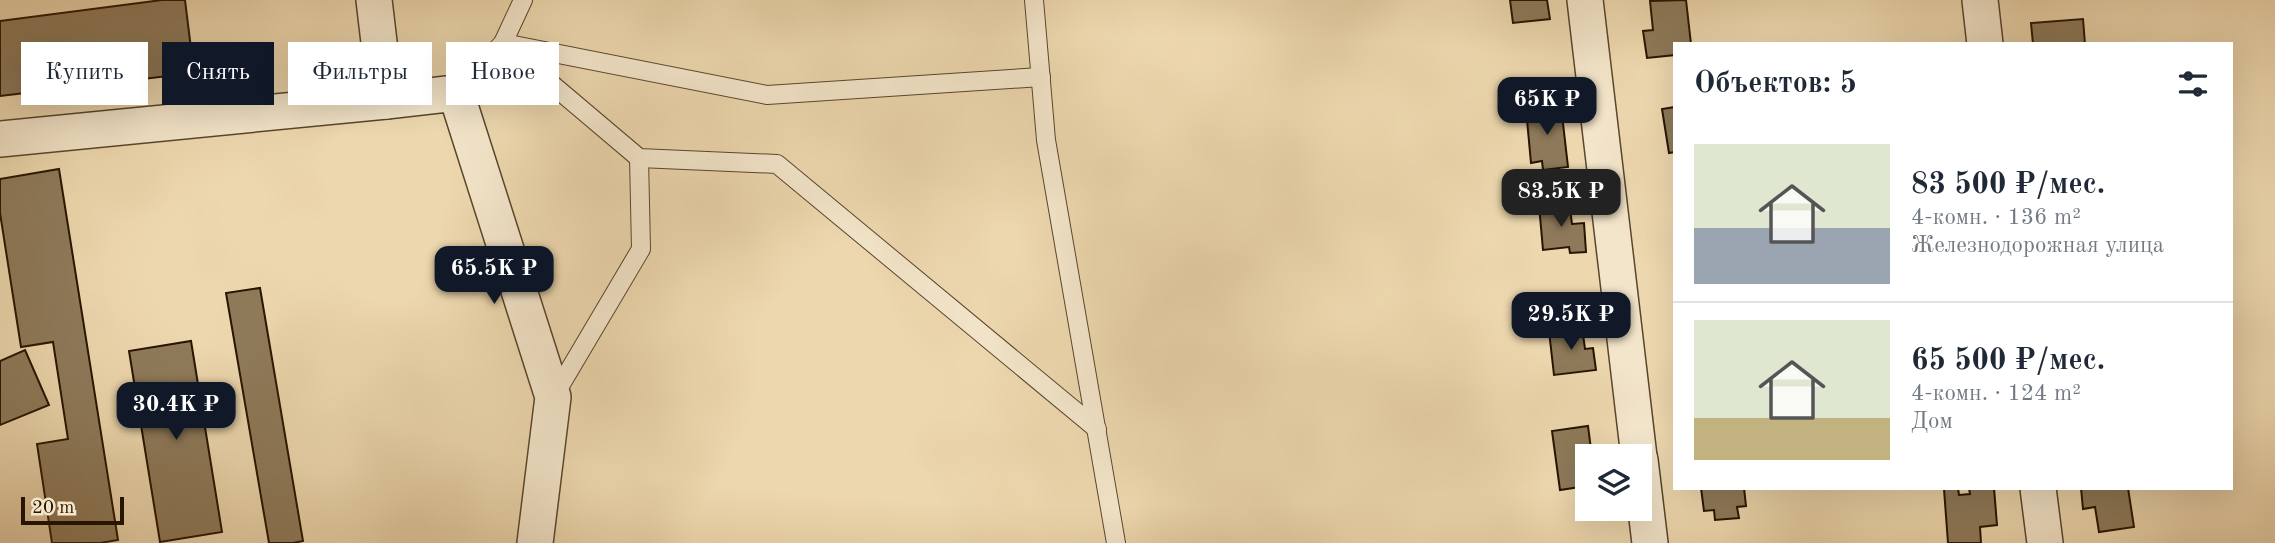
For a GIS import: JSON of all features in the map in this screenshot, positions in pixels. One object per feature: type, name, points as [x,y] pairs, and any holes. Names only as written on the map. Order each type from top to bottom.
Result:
[{"type":"street","points":[[374,0],[379,42]]},
{"type":"street","points":[[1585,0],[1638,444]]},
{"type":"street","points":[[1980,0],[1985,42]]},
{"type":"street","points":[[0,139],[345,105]]},
{"type":"street","points":[[460,105],[553,397],[535,543]]},
{"type":"street","points":[[2038,490],[2045,543]]},
{"type":"street","points":[[1647,521],[1650,543]]},
{"type":"lane","points":[[503,42],[523,0]]},
{"type":"lane","points":[[1034,0],[1046,139],[1116,543]]},
{"type":"lane","points":[[559,54],[767,95],[1041,77]]},
{"type":"lane","points":[[559,90],[639,158],[777,164],[1097,429]]},
{"type":"lane","points":[[553,397],[641,249],[639,158]]},
{"type":"building","points":[[162,0],[185,0],[190,42],[162,42],[162,77],[148,78],[148,42],[21,42],[21,94],[0,96],[0,21]]},
{"type":"building","points":[[1510,0],[1547,0],[1550,19],[1513,23]]},
{"type":"building","points":[[1686,0],[1691,42],[1673,42],[1673,55],[1647,58],[1643,31],[1653,30],[1650,1]]},
{"type":"building","points":[[2083,19],[2085,42],[2033,42],[2031,23]]},
{"type":"building","points":[[1561,106],[1568,167],[1543,170],[1542,161],[1531,163],[1526,109]]},
{"type":"building","points":[[1673,107],[1673,152],[1669,153],[1662,109]]},
{"type":"building","points":[[59,169],[118,540],[100,543],[52,543],[37,444],[68,439],[53,342],[21,347],[0,213],[0,179]]},
{"type":"building","points":[[1569,202],[1572,224],[1584,223],[1586,252],[1570,253],[1569,247],[1543,250],[1539,205]]},
{"type":"building","points":[[260,288],[303,541],[293,543],[269,543],[226,293]]},
{"type":"building","points":[[1582,327],[1585,349],[1593,348],[1596,370],[1554,375],[1549,331]]},
{"type":"building","points":[[191,341],[222,532],[160,542],[129,351]]},
{"type":"building","points":[[25,350],[49,405],[0,425],[0,361]]},
{"type":"building","points":[[1588,426],[1590,444],[1575,444],[1575,488],[1560,490],[1552,431]]},
{"type":"building","points":[[1701,490],[1744,490],[1746,506],[1737,507],[1739,518],[1715,520],[1714,510],[1704,511]]},
{"type":"building","points":[[1944,490],[1958,490],[1959,495],[1970,494],[1969,490],[1994,490],[1997,525],[1980,527],[1981,543],[1948,543]]},
{"type":"building","points":[[2081,490],[2128,490],[2134,527],[2099,532],[2095,507],[2083,509]]}]
